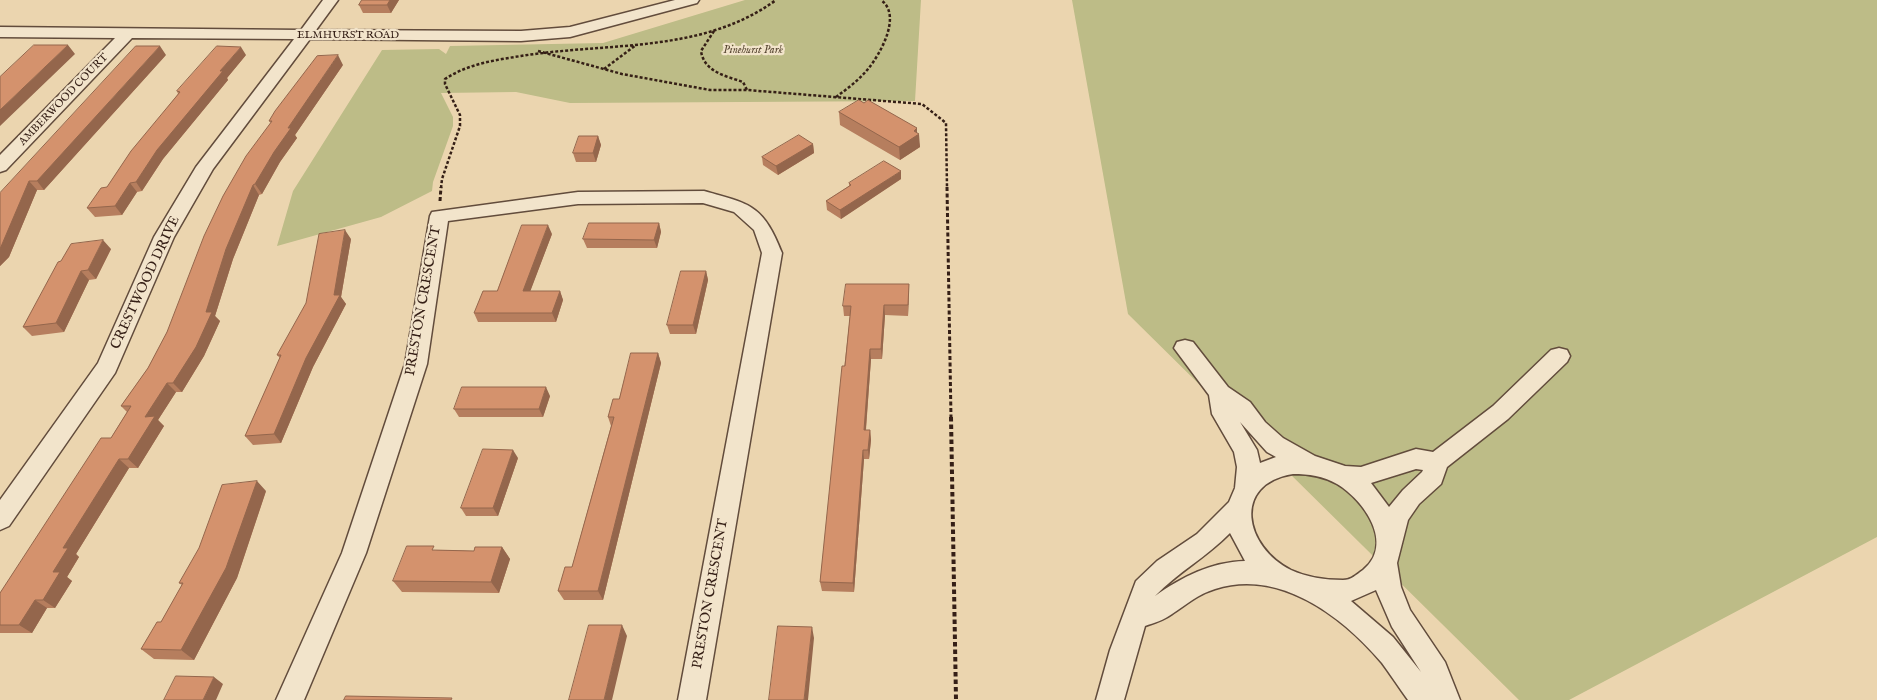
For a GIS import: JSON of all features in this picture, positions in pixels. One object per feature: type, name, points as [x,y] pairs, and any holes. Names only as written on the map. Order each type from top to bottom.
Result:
[{"type":"street","name":"CRESTWOOD DRIVE","points":[[0,519],[107,367],[164,238],[205,167],[332,0]]},
{"type":"street","name":"ELMHURST ROAD","points":[[0,32],[304,36],[521,36],[570,32],[692,0]]},
{"type":"street","name":"AMBERWOOD COURT","points":[[0,166],[127,34]]},
{"type":"street","name":"PRESTON CRESCENT","points":[[290,700],[354,553],[416,364],[439,216],[578,198],[704,197],[741,208],[762,227],[772,253],[692,700]]},
{"type":"street","points":[[1185,348],[1220,393],[1242,408],[1257,428],[1276,445],[1290,455],[1342,476],[1360,488],[1375,503],[1382,515],[1387,551],[1389,591],[1400,615],[1443,683],[1446,700]]},
{"type":"street","points":[[1342,476],[1362,477],[1416,459],[1436,462],[1469,440],[1505,411],[1559,356]]},
{"type":"street","points":[[1220,393],[1223,414],[1245,450],[1249,467],[1242,498],[1242,533],[1248,546],[1258,558],[1282,578]]},
{"type":"street","points":[[1312,590],[1343,591],[1357,588],[1374,578],[1387,551],[1397,515],[1411,497],[1433,477],[1436,462]]},
{"type":"street","points":[[1110,700],[1123,650],[1144,589],[1166,569],[1206,542],[1258,475],[1274,467],[1300,464],[1314,466]]},
{"type":"street","points":[[1134,618],[1160,608],[1180,593],[1210,578],[1249,572],[1282,578],[1312,590],[1363,625],[1401,665],[1421,695],[1428,700]]},
{"type":"path","points":[[439,216],[442,179],[460,126],[460,115],[445,84],[445,79],[473,66],[542,52],[636,45],[714,31],[749,18],[776,0]]},
{"type":"path","points":[[835,97],[862,78],[876,59],[891,18],[888,5],[881,0]]},
{"type":"path","points":[[714,31],[702,51],[702,59],[716,73],[743,82],[747,90]]},
{"type":"path","points":[[604,69],[636,45]]},
{"type":"path","points":[[542,52],[604,69],[710,90],[747,90],[922,104],[946,122],[956,700]]},
{"type":"green space","name":"Pinehurst Park","points":[[745,0],[921,0],[915,101],[570,103],[516,92],[441,93],[453,117],[453,126],[433,182],[432,191],[381,217],[277,246],[293,191],[382,50],[439,49],[446,54],[450,46],[603,43]]},
{"type":"green space","points":[[1072,0],[1877,0],[1877,537],[1569,700],[1519,700],[1128,314]]},
{"type":"building","points":[[362,0],[390,0],[387,5],[359,5]]},
{"type":"building","points":[[34,45],[68,45],[0,110],[0,77]]},
{"type":"building","points":[[136,46],[160,46],[37,181],[29,181],[0,249],[0,193]]},
{"type":"building","points":[[217,46],[241,47],[157,150],[136,182],[130,183],[115,206],[87,208],[101,188],[107,187],[131,151],[180,92],[177,91]]},
{"type":"building","points":[[338,55],[288,128],[291,128],[253,185],[226,249],[206,312],[212,312],[196,347],[173,383],[167,383],[145,417],[155,416],[128,459],[119,459],[63,548],[68,548],[53,572],[60,572],[43,600],[35,600],[19,625],[0,625],[0,593],[101,438],[111,438],[131,406],[121,406],[148,368],[167,332],[204,236],[223,196],[246,156],[272,121],[269,121],[275,111],[317,56]]},
{"type":"building","points":[[859,100],[864,103],[868,100],[917,128],[914,131],[919,134],[899,147],[839,112]]},
{"type":"building","points":[[799,135],[813,144],[776,166],[762,157]]},
{"type":"building","points":[[579,136],[598,136],[593,153],[573,153]]},
{"type":"building","points":[[884,161],[901,171],[840,210],[826,201],[851,185],[849,183]]},
{"type":"building","points":[[589,223],[659,223],[654,240],[583,239]]},
{"type":"building","points":[[522,225],[548,225],[523,291],[560,291],[552,313],[474,313],[483,291],[497,291]]},
{"type":"building","points":[[345,230],[334,295],[340,295],[306,358],[274,434],[245,436],[281,355],[277,355],[306,303],[319,234]]},
{"type":"building","points":[[103,240],[88,270],[81,271],[56,323],[23,327],[58,262],[61,261],[71,244]]},
{"type":"building","points":[[681,271],[706,271],[693,325],[667,325]]},
{"type":"building","points":[[846,284],[909,284],[908,305],[884,305],[881,349],[870,349],[864,430],[870,430],[868,450],[863,450],[853,583],[820,582],[842,366],[845,366],[851,306],[843,306]]},
{"type":"building","points":[[631,353],[658,353],[598,591],[558,591],[565,567],[572,567],[614,417],[608,417],[613,399],[619,399]]},
{"type":"building","points":[[462,387],[546,387],[539,409],[454,409]]},
{"type":"building","points":[[483,449],[513,450],[493,508],[461,508]]},
{"type":"building","points":[[257,481],[226,568],[181,650],[141,649],[157,622],[161,622],[183,583],[179,583],[199,548],[222,485]]},
{"type":"building","points":[[407,546],[434,546],[432,550],[474,551],[475,547],[502,547],[491,582],[393,581]]},
{"type":"building","points":[[589,625],[622,625],[604,700],[569,700]]},
{"type":"building","points":[[778,626],[812,627],[804,700],[769,700]]},
{"type":"building","points":[[176,676],[214,677],[203,700],[164,700]]},
{"type":"building","points":[[346,696],[452,698],[451,700],[344,700]]}]
